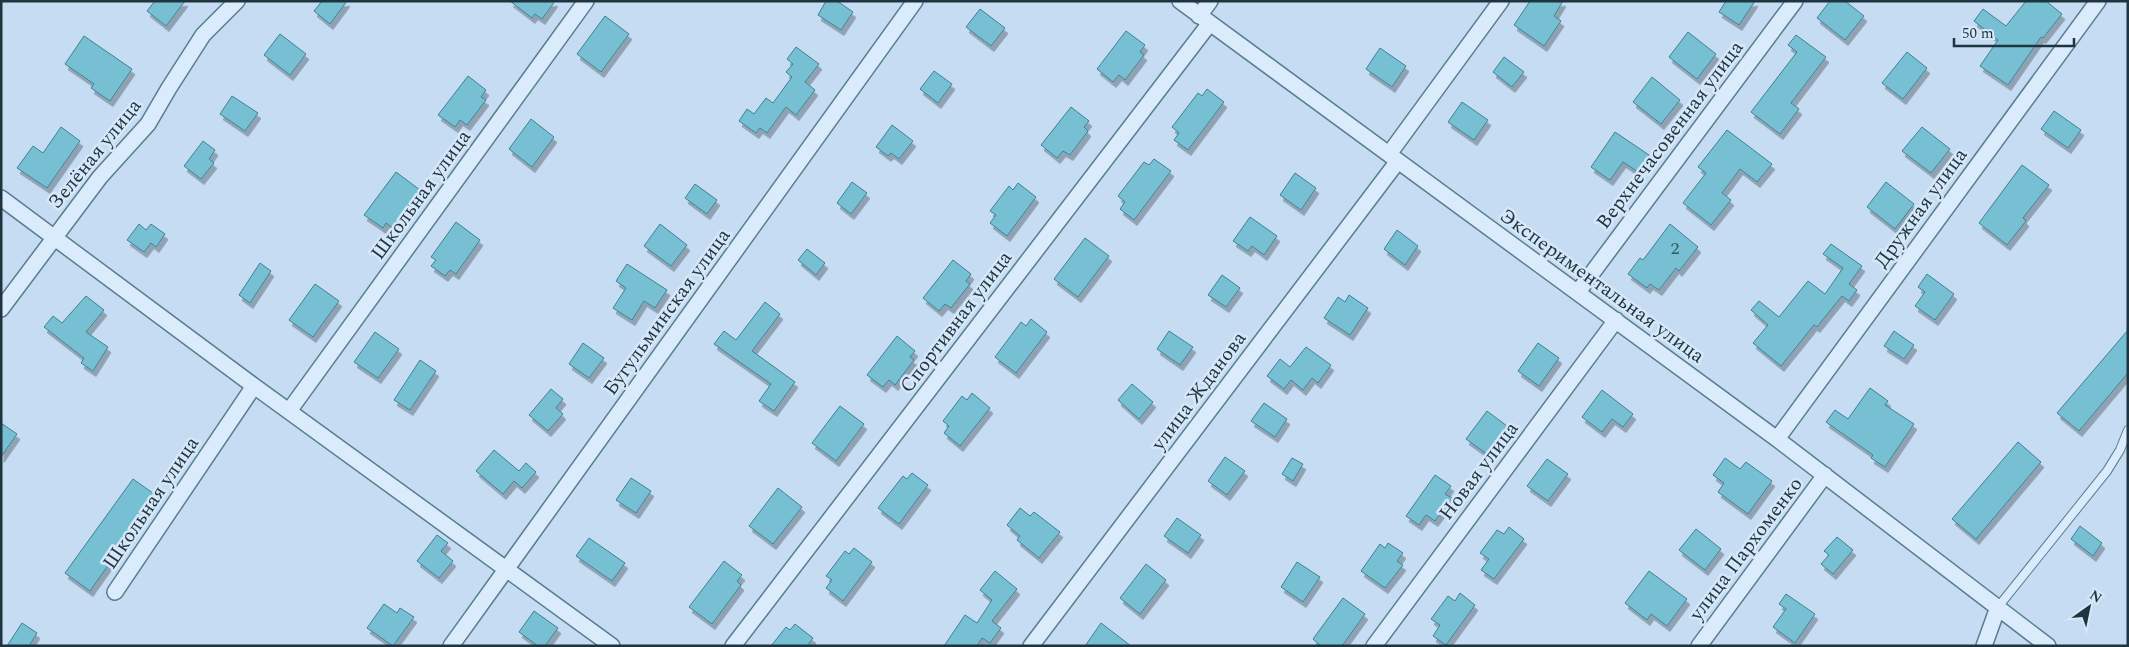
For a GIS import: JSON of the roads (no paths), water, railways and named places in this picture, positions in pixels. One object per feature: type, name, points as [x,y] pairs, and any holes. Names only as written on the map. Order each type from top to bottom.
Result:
[{"type":"street","name":"Зелёная улица","points":[[1,309],[100,177],[148,124],[203,35],[238,1]]},
{"type":"street","name":"Школьная улица","points":[[289,411],[586,1]]},
{"type":"street","name":"Бугульминская улица","points":[[451,646],[916,1]]},
{"type":"street","name":"Экспериментальная улица","points":[[1180,1],[1777,439],[2048,646]]},
{"type":"street","name":"Спортивная улица","points":[[733,646],[1205,19],[1210,1]]},
{"type":"street","name":"улица Жданова","points":[[1032,646],[1394,157],[1501,1]]},
{"type":"street","name":"Верхнечасовенная улица","points":[[1578,292],[1795,1]]},
{"type":"street","name":"Дружная улица","points":[[1777,439],[2098,1]]},
{"type":"street","points":[[1,198],[56,237],[254,386],[612,646]]},
{"type":"street","name":"Новая улица","points":[[1374,646],[1616,320]]},
{"type":"street","name":"Школьная улица","points":[[115,592],[254,386]]},
{"type":"street","name":"улица Пархоменко","points":[[1698,646],[1825,475]]},
{"type":"street","points":[[1984,646],[1998,607]]},
{"type":"lane","points":[[1998,607],[2107,471],[2120,450],[2128,430]]}]
